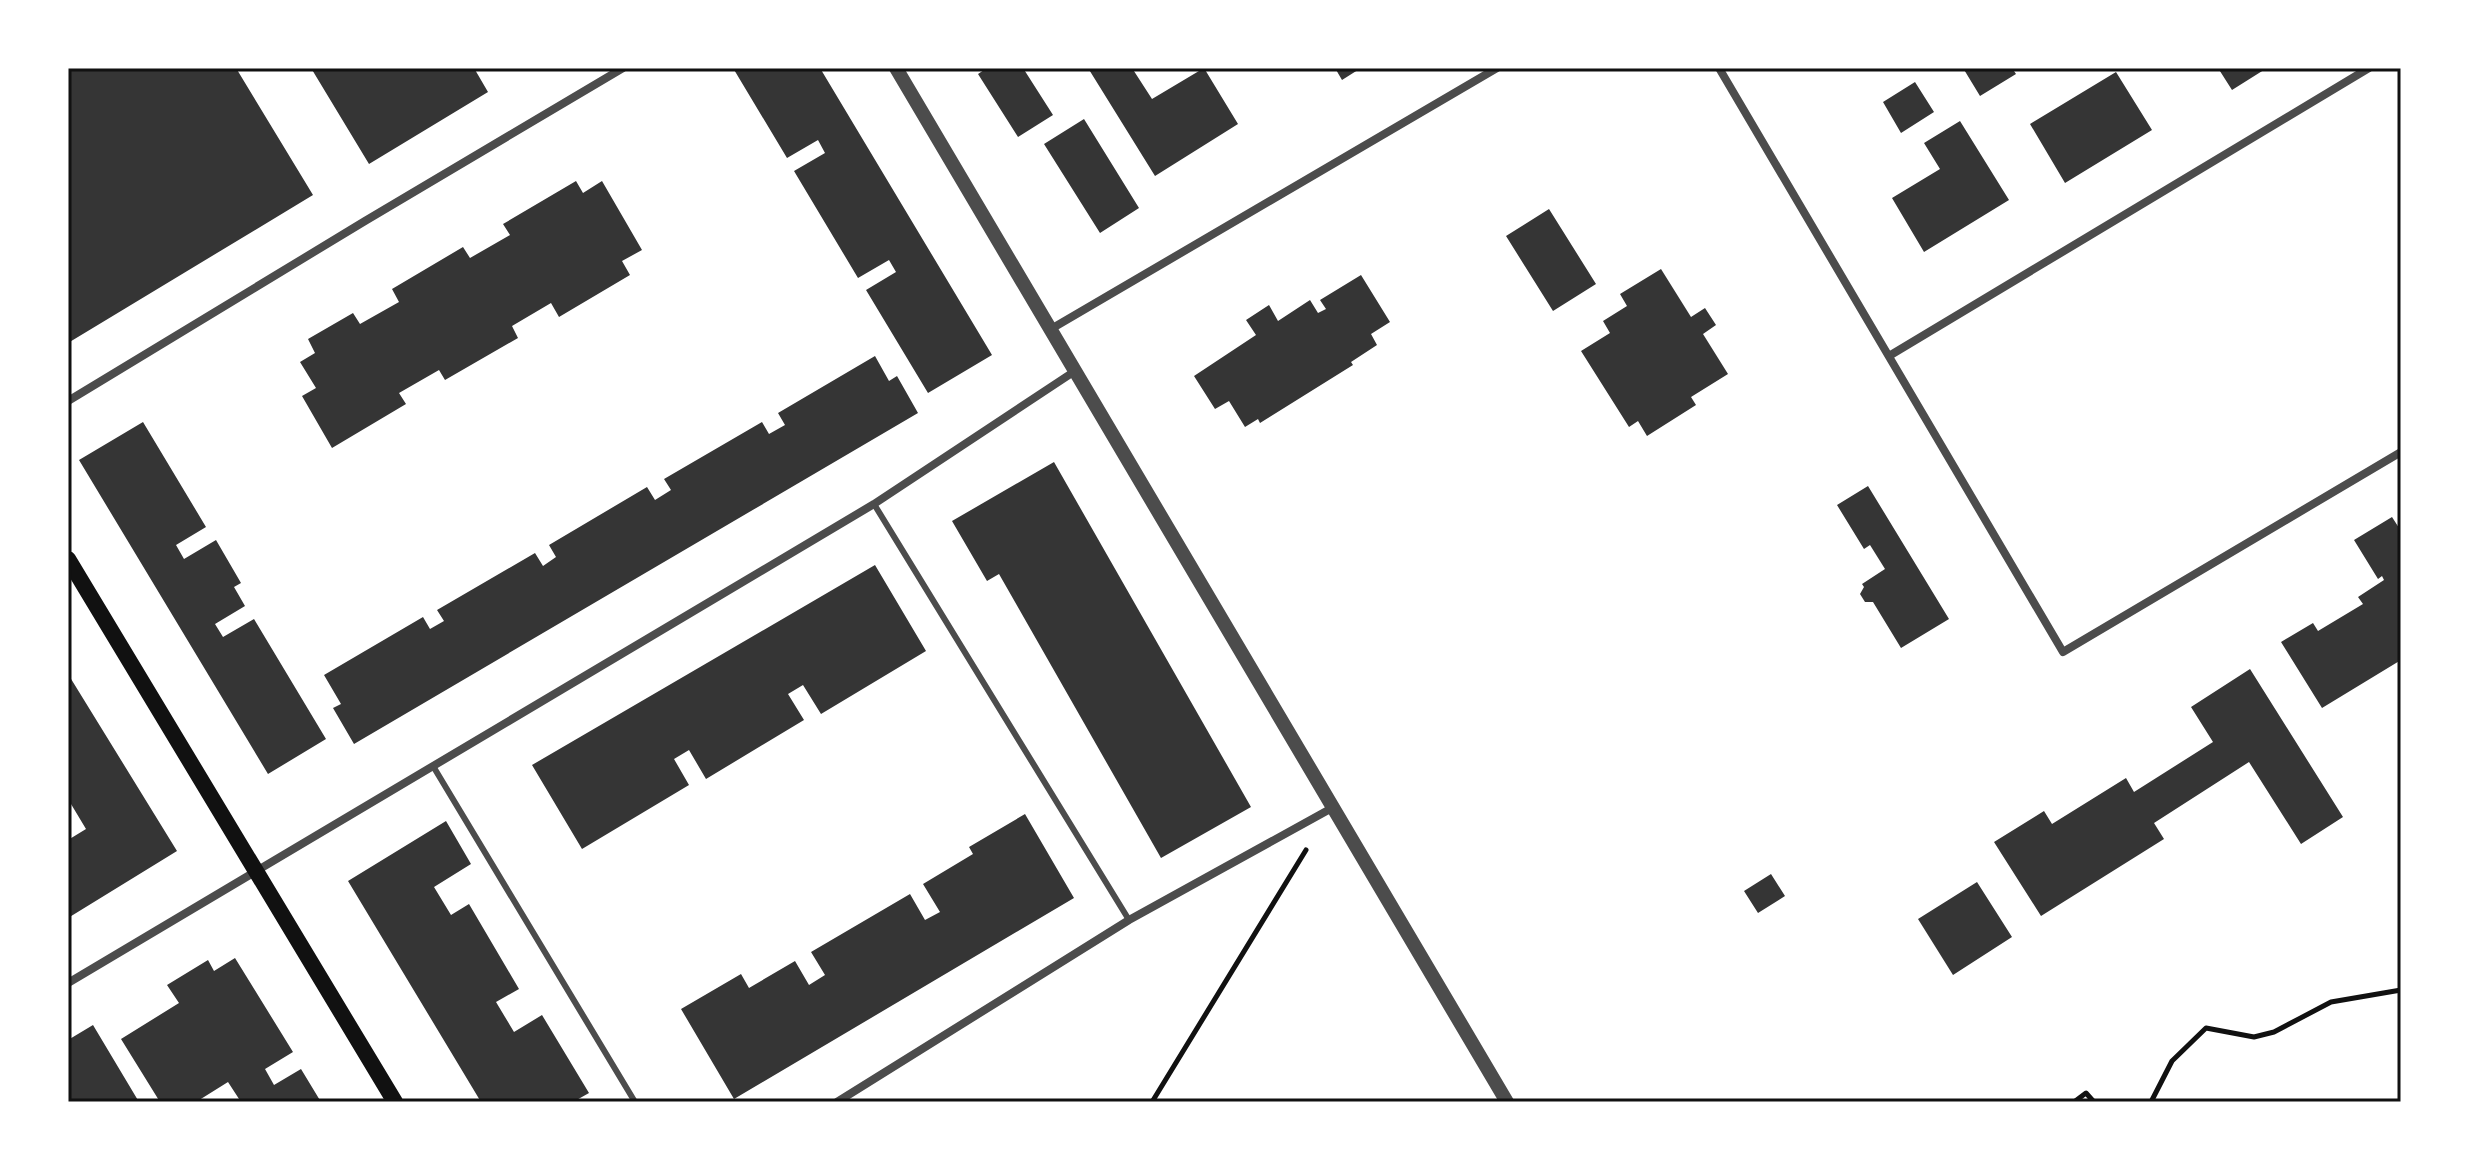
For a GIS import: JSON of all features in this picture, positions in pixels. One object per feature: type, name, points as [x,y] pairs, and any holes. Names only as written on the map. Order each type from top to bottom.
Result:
[{"type":"main road","points":[[68,559],[395,1102]]},
{"type":"street","points":[[68,401],[623,68]]},
{"type":"street","points":[[896,68],[1507,1102]]},
{"type":"street","points":[[1051,329],[1497,68]]},
{"type":"street","points":[[1719,68],[2063,652],[2401,452]]},
{"type":"street","points":[[1889,356],[2369,68]]},
{"type":"street","points":[[68,983],[874,504],[1076,371]]},
{"type":"street","points":[[837,1102],[1129,920],[1332,808]]},
{"type":"lane","points":[[874,504],[1129,920]]},
{"type":"lane","points":[[433,766],[635,1102]]},
{"type":"path","points":[[1152,1102],[1332,808]]},
{"type":"path","points":[[2151,1102],[2172,1061],[2206,1028],[2254,1037],[2274,1032],[2331,1002],[2401,990]]},
{"type":"path","points":[[2074,1102],[2086,1093],[2094,1102]]},
{"type":"building","points":[[68,68],[236,68],[313,195],[68,343]]},
{"type":"building","points":[[311,68],[474,68],[488,92],[369,164]]},
{"type":"building","points":[[733,68],[820,68],[992,355],[928,393],[866,290],[896,272],[889,260],[858,278],[794,171],[825,153],[818,140],[787,158]]},
{"type":"building","points":[[987,68],[1023,68],[1053,115],[1018,137],[978,74]]},
{"type":"building","points":[[1088,68],[1132,68],[1152,99],[1204,68],[1238,124],[1155,176]]},
{"type":"building","points":[[1335,68],[1361,68],[1342,80]]},
{"type":"building","points":[[1963,68],[2012,68],[2016,74],[1980,96]]},
{"type":"building","points":[[2218,68],[2267,68],[2232,90]]},
{"type":"building","points":[[2116,72],[2152,130],[2065,183],[2030,124]]},
{"type":"building","points":[[1915,82],[1934,112],[1901,133],[1883,102]]},
{"type":"building","points":[[1084,119],[1139,208],[1100,233],[1044,144]]},
{"type":"building","points":[[1960,121],[2009,200],[1924,252],[1892,198],[1940,169],[1924,143]]},
{"type":"building","points":[[576,181],[583,193],[602,181],[642,250],[622,261],[630,275],[559,317],[551,303],[512,326],[518,338],[445,380],[439,370],[399,393],[406,404],[332,448],[302,396],[316,388],[300,362],[315,353],[308,339],[353,313],[360,324],[399,302],[392,289],[463,247],[470,258],[510,235],[503,224]]},
{"type":"building","points":[[1549,209],[1596,284],[1553,311],[1506,236]]},
{"type":"building","points":[[1661,269],[1691,317],[1705,308],[1716,325],[1703,334],[1728,374],[1691,397],[1696,405],[1647,436],[1638,421],[1629,427],[1581,351],[1610,333],[1603,321],[1627,306],[1620,294]]},
{"type":"building","points":[[1361,275],[1390,322],[1371,334],[1377,345],[1351,362],[1353,365],[1260,423],[1258,419],[1245,427],[1229,401],[1215,409],[1194,376],[1256,335],[1246,320],[1269,305],[1278,321],[1310,300],[1318,313],[1326,309],[1320,300]]},
{"type":"building","points":[[875,356],[889,381],[897,376],[918,413],[354,744],[333,708],[341,704],[324,675],[423,617],[430,629],[444,621],[437,610],[535,553],[543,566],[556,557],[549,545],[647,487],[655,500],[671,490],[664,479],[762,422],[769,434],[785,425],[778,413]]},
{"type":"building","points":[[143,422],[206,527],[176,545],[184,559],[216,540],[241,583],[234,587],[245,606],[215,624],[223,637],[254,619],[326,739],[268,774],[79,460]]},
{"type":"building","points":[[1054,462],[1251,807],[1161,858],[999,574],[987,581],[952,521]]},
{"type":"building","points":[[1868,486],[1949,619],[1901,648],[1873,602],[1865,602],[1860,594],[1864,587],[1862,584],[1885,569],[1870,545],[1864,549],[1837,505]]},
{"type":"building","points":[[2392,517],[2401,531],[2401,660],[2322,708],[2281,642],[2313,623],[2318,631],[2363,604],[2358,597],[2384,580],[2382,576],[2378,579],[2354,540]]},
{"type":"building","points":[[875,565],[926,651],[821,714],[803,685],[788,694],[804,720],[706,779],[689,750],[674,759],[689,785],[582,849],[532,765]]},
{"type":"building","points":[[2250,669],[2343,817],[2301,844],[2249,762],[2154,823],[2164,839],[2041,916],[1994,842],[2044,811],[2052,824],[2126,778],[2134,792],[2213,742],[2191,707]]},
{"type":"building","points":[[68,674],[177,851],[68,918],[68,840],[86,829],[68,799]]},
{"type":"building","points":[[1025,814],[1074,898],[734,1099],[681,1009],[741,974],[749,988],[795,961],[809,985],[825,975],[811,952],[910,894],[925,920],[940,912],[923,884],[973,854],[969,847]]},
{"type":"building","points":[[446,821],[471,864],[434,887],[451,915],[469,904],[519,989],[496,1002],[514,1032],[542,1015],[589,1093],[573,1102],[481,1102],[348,881]]},
{"type":"building","points":[[1771,874],[1785,896],[1758,913],[1744,891]]},
{"type":"building","points":[[1977,882],[2012,937],[1953,975],[1918,919]]},
{"type":"building","points":[[235,958],[293,1052],[265,1069],[274,1085],[301,1069],[321,1102],[241,1102],[228,1082],[196,1102],[160,1102],[121,1039],[179,1003],[167,985],[208,960],[214,971]]},
{"type":"building","points":[[93,1025],[139,1102],[68,1102],[68,1040]]}]
